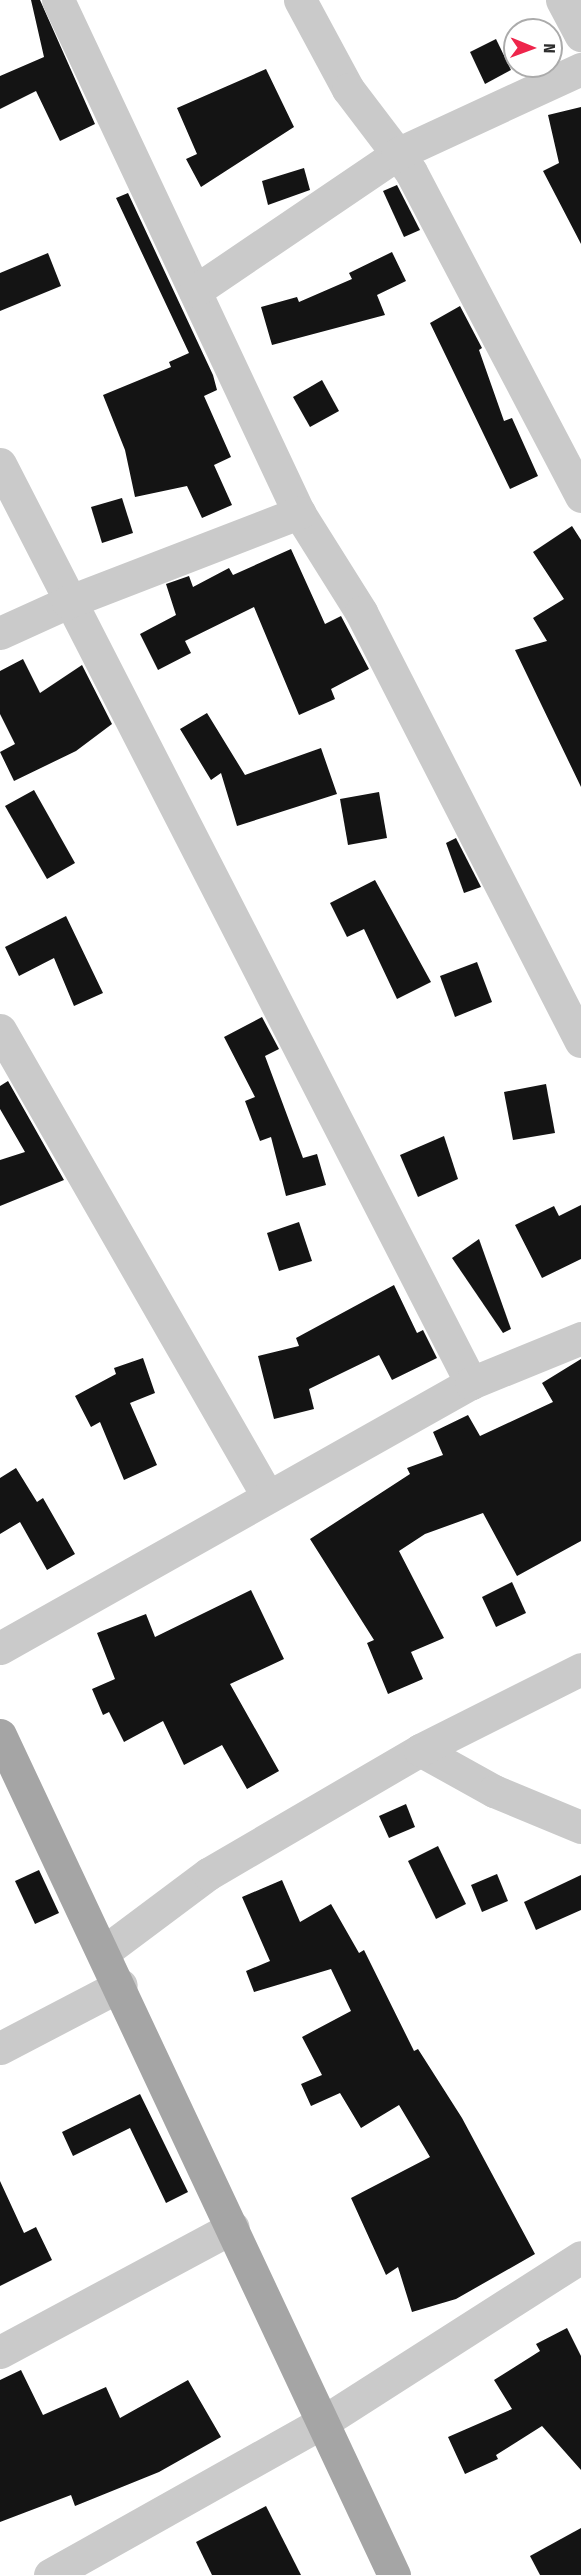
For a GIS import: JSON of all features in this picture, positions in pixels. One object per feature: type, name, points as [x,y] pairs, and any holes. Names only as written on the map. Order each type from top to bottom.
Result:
[{"type":"main road","points":[[0,1735],[121,1985],[394,2575]]},
{"type":"street","points":[[57,0],[299,513],[361,612],[581,1041]]},
{"type":"street","points":[[300,0],[348,89],[397,154],[581,496]]},
{"type":"street","points":[[562,0],[581,35]]},
{"type":"street","points":[[195,291],[397,154],[581,69]]},
{"type":"street","points":[[0,464],[68,602],[471,1383]]},
{"type":"street","points":[[0,633],[68,602],[299,513]]},
{"type":"street","points":[[0,1030],[268,1497]]},
{"type":"street","points":[[0,1648],[471,1383],[581,1338]]},
{"type":"street","points":[[105,1951],[208,1874],[420,1750],[581,1669]]},
{"type":"street","points":[[420,1750],[494,1791],[581,1827]]},
{"type":"street","points":[[0,2049],[121,1985]]},
{"type":"street","points":[[0,2352],[233,2227]]},
{"type":"street","points":[[50,2575],[323,2422],[581,2257]]},
{"type":"building","points":[[31,0],[40,0],[95,124],[60,141],[36,91],[0,109],[0,76],[44,57]]},
{"type":"building","points":[[496,39],[503,53],[503,74],[485,84],[470,52]]},
{"type":"building","points":[[266,69],[294,127],[201,187],[186,159],[197,154],[177,108]]},
{"type":"building","points":[[581,107],[581,244],[543,171],[559,163],[548,115]]},
{"type":"building","points":[[304,168],[310,190],[268,205],[262,181]]},
{"type":"building","points":[[397,185],[420,230],[404,237],[383,191]]},
{"type":"building","points":[[128,193],[213,375],[217,390],[204,396],[231,457],[214,465],[232,505],[202,518],[187,486],[135,497],[125,450],[103,395],[171,367],[169,362],[189,353],[116,198]]},
{"type":"building","points":[[392,252],[406,281],[377,295],[385,315],[272,345],[261,307],[297,297],[299,302],[352,279],[349,273]]},
{"type":"building","points":[[48,253],[61,286],[0,311],[0,273]]},
{"type":"building","points":[[460,306],[482,348],[479,350],[504,421],[512,418],[538,476],[510,489],[430,323]]},
{"type":"building","points":[[322,380],[339,411],[310,427],[293,397]]},
{"type":"building","points":[[122,498],[133,533],[102,543],[91,507]]},
{"type":"building","points":[[572,526],[581,540],[581,787],[515,650],[547,641],[533,618],[564,599],[533,552]]},
{"type":"building","points":[[291,549],[325,624],[341,616],[369,669],[331,689],[335,699],[299,715],[254,607],[185,641],[191,653],[158,670],[140,634],[176,615],[166,584],[189,576],[193,587],[229,568],[233,575]]},
{"type":"building","points":[[23,659],[40,693],[82,665],[112,724],[76,751],[14,781],[0,752],[15,744],[0,714],[0,671]]},
{"type":"building","points":[[207,713],[245,775],[321,748],[337,794],[237,826],[221,773],[211,780],[180,729]]},
{"type":"building","points":[[34,790],[75,863],[47,879],[5,806]]},
{"type":"building","points":[[379,792],[387,838],[348,845],[340,799]]},
{"type":"building","points":[[456,838],[481,887],[464,893],[446,843]]},
{"type":"building","points":[[375,880],[431,982],[397,999],[364,929],[347,937],[330,903]]},
{"type":"building","points":[[66,916],[103,993],[74,1006],[54,958],[19,976],[5,947]]},
{"type":"building","points":[[477,962],[492,1002],[455,1017],[440,976]]},
{"type":"building","points":[[262,1017],[279,1049],[265,1056],[303,1158],[317,1154],[326,1185],[286,1196],[271,1137],[260,1141],[245,1101],[255,1097],[224,1037]]},
{"type":"building","points":[[8,1081],[64,1180],[0,1206],[0,1160],[25,1152],[0,1109],[0,1086]]},
{"type":"building","points":[[546,1084],[555,1133],[513,1140],[504,1092]]},
{"type":"building","points":[[444,1136],[458,1179],[418,1197],[400,1155]]},
{"type":"building","points":[[581,1205],[581,1259],[542,1278],[515,1225],[554,1206],[559,1216]]},
{"type":"building","points":[[299,1222],[312,1261],[279,1271],[267,1233]]},
{"type":"building","points":[[479,1239],[511,1329],[503,1333],[452,1258]]},
{"type":"building","points":[[394,1285],[417,1333],[423,1330],[437,1358],[392,1380],[379,1355],[309,1389],[314,1409],[274,1419],[258,1356],[299,1346],[296,1338]]},
{"type":"building","points":[[143,1358],[155,1393],[130,1403],[157,1465],[124,1480],[100,1422],[91,1427],[75,1396],[116,1374],[114,1368]]},
{"type":"building","points":[[581,1359],[581,1541],[517,1576],[483,1513],[425,1534],[399,1551],[444,1638],[411,1652],[423,1679],[388,1694],[367,1643],[374,1640],[310,1539],[410,1474],[407,1468],[443,1455],[433,1432],[468,1415],[480,1436],[553,1402],[542,1383]]},
{"type":"building","points":[[16,1468],[37,1502],[43,1498],[75,1554],[47,1570],[20,1522],[0,1534],[0,1478]]},
{"type":"building","points":[[512,1582],[526,1613],[496,1627],[482,1597]]},
{"type":"building","points":[[251,1590],[284,1659],[230,1684],[279,1771],[247,1789],[222,1745],[184,1765],[163,1721],[124,1742],[109,1712],[103,1715],[92,1689],[115,1679],[97,1633],[146,1614],[155,1637]]},
{"type":"building","points":[[406,1804],[415,1827],[389,1838],[379,1816]]},
{"type":"building","points":[[438,1846],[466,1904],[436,1919],[408,1861]]},
{"type":"building","points":[[39,1870],[59,1913],[35,1924],[15,1881]]},
{"type":"building","points":[[497,1874],[508,1901],[482,1912],[471,1885]]},
{"type":"building","points":[[581,1875],[581,1910],[536,1930],[524,1902]]},
{"type":"building","points":[[282,1880],[300,1922],[331,1904],[359,1953],[364,1950],[414,2051],[418,2049],[462,2118],[535,2254],[456,2299],[412,2312],[398,2267],[386,2275],[351,2198],[430,2157],[399,2105],[361,2128],[340,2093],[311,2106],[301,2084],[322,2075],[302,2037],[351,2011],[331,1969],[254,1992],[246,1971],[270,1961],[242,1897]]},
{"type":"building","points":[[140,2094],[188,2192],[166,2203],[130,2128],[73,2156],[62,2132]]},
{"type":"building","points":[[0,2181],[24,2233],[36,2227],[52,2260],[0,2286]]},
{"type":"building","points":[[567,2328],[581,2356],[581,2470],[542,2426],[496,2455],[498,2459],[465,2474],[448,2437],[512,2409],[494,2380],[540,2351],[536,2344]]},
{"type":"building","points":[[21,2370],[43,2415],[106,2387],[120,2418],[188,2380],[221,2437],[159,2472],[75,2506],[71,2495],[0,2522],[0,2380]]},
{"type":"building","points":[[266,2506],[301,2575],[212,2575],[196,2542]]},
{"type":"building","points":[[581,2528],[581,2575],[540,2575],[530,2556]]}]
